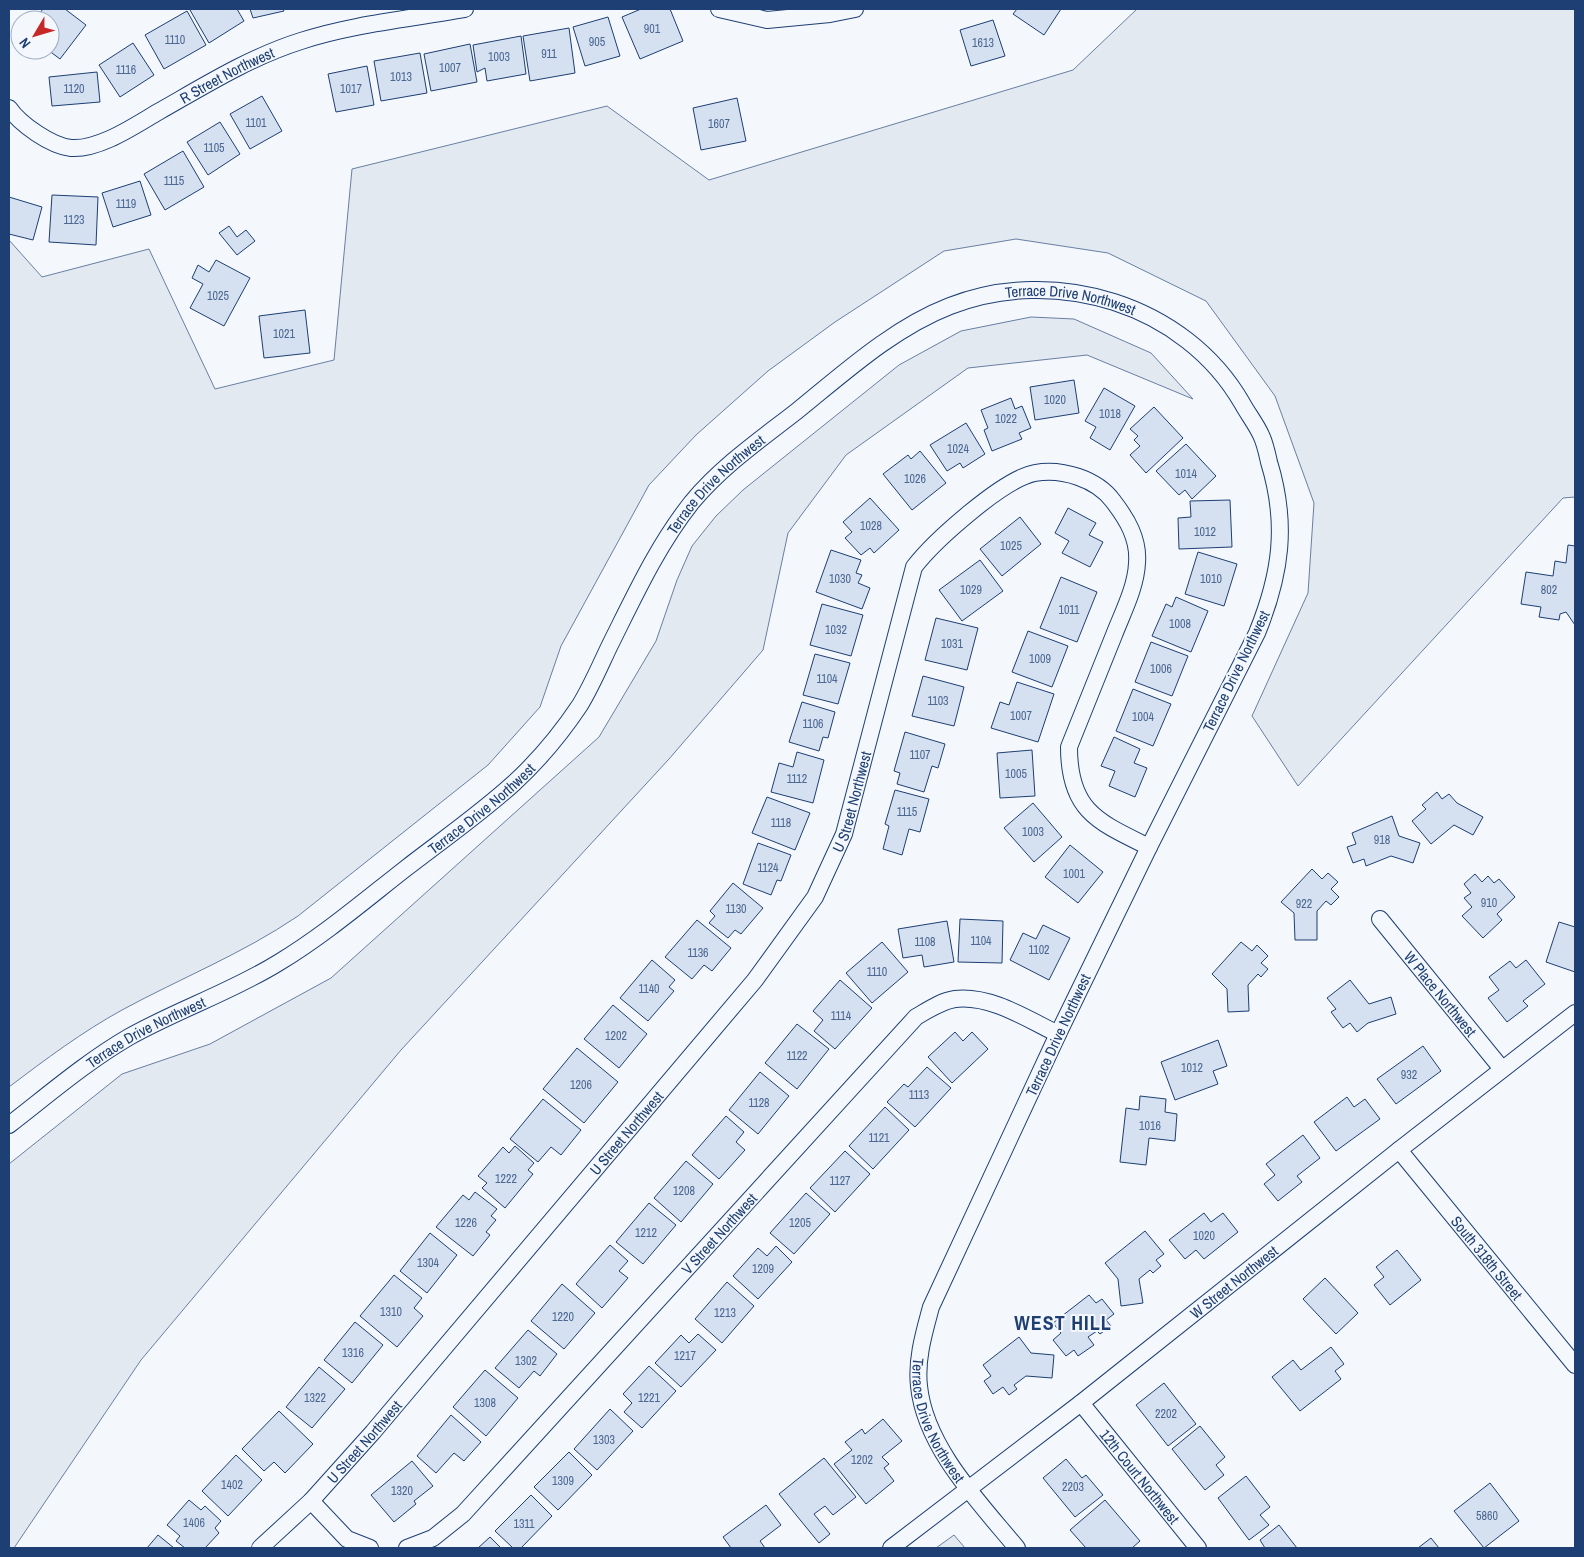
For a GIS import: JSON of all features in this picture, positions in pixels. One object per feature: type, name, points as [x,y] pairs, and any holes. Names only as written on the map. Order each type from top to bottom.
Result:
[{"type":"street","name":"R Street Northwest","points":[[9,108],[16,119],[38,135],[71,148],[106,142],[243,64],[301,41],[400,19],[465,9]]},
{"type":"street","points":[[719,9],[767,20],[830,14],[855,9]]},
{"type":"street","name":"Terrace Drive Northwest","points":[[9,1125],[82,1068],[130,1036],[245,982],[315,939],[514,782],[546,749],[582,702],[657,553],[675,525],[708,484],[740,456],[890,339],[952,306],[996,294],[1041,290],[1071,292],[1118,303],[1152,317],[1186,338],[1215,367],[1237,394],[1262,437],[1277,488],[1281,528],[1279,561],[1270,601],[1257,634],[1149,847],[1058,1034],[932,1307],[920,1349],[919,1385],[924,1414],[936,1440],[968,1489],[1017,1548]]},
{"type":"street","name":"U Street Northwest","points":[[260,1548],[310,1501],[373,1432],[755,980],[788,937],[815,896],[844,834],[914,567],[926,551],[972,512],[1011,483],[1034,473],[1061,471],[1086,480],[1111,497],[1124,515],[1136,541],[1137,564],[1129,597],[1070,747],[1069,771],[1076,790],[1086,808],[1103,825],[1149,847]]},
{"type":"street","name":"W Place Northwest","points":[[1380,919],[1502,1070]]},
{"type":"street","name":"V Street Northwest","points":[[407,1548],[433,1538],[463,1514],[916,1017],[936,1005],[954,999],[974,1000],[997,1005],[1058,1034]]},
{"type":"street","name":"W Street Northwest","points":[[891,1548],[1081,1403],[1399,1150],[1575,1013]]},
{"type":"street","name":"South 318th Street","points":[[1399,1150],[1575,1365]]},
{"type":"street","name":"12th Court Northwest","points":[[1081,1403],[1198,1548]]},
{"type":"street","points":[[310,1501],[347,1539],[370,1548]]},
{"type":"shaded area","points":[[1137,9],[1575,9],[1575,497],[1563,498],[1298,786],[1252,716],[1308,593],[1314,503],[1275,396],[1206,301],[1108,253],[1016,239],[944,251],[835,322],[768,371],[696,435],[649,485],[561,646],[540,707],[488,765],[298,916],[233,954],[107,1018],[64,1046],[9,1087],[9,240],[42,277],[149,249],[215,389],[334,360],[352,169],[607,106],[709,180],[1073,70]]},
{"type":"shaded area","points":[[1031,317],[1074,319],[1151,353],[1193,399],[1087,355],[968,368],[846,455],[788,533],[763,650],[669,759],[401,1050],[141,1360],[14,1548],[9,1548],[9,1164],[122,1074],[210,1044],[331,978],[599,737],[656,641],[677,580],[692,546],[716,516],[743,490],[899,365],[961,331]]},
{"type":"shaded area","points":[[954,1535],[965,1548],[936,1548]]},
{"type":"building","points":[[65,9],[86,25],[60,59],[60,10],[42,10]]},
{"type":"building","points":[[237,9],[244,21],[209,43],[190,10]]},
{"type":"building","points":[[250,9],[283,9],[284,11],[253,18]]},
{"type":"building","points":[[641,9],[670,9],[683,41],[640,59],[622,17]]},
{"type":"building","points":[[1017,9],[1061,9],[1044,35],[1013,14]]},
{"type":"building","points":[[187,11],[206,45],[164,69],[145,35]]},
{"type":"building","points":[[608,17],[620,56],[585,66],[573,27]]},
{"type":"building","points":[[993,20],[1005,56],[971,66],[960,30]]},
{"type":"building","points":[[569,28],[575,73],[530,81],[523,36]]},
{"type":"building","points":[[521,36],[526,74],[487,81],[485,68],[477,72],[473,45]]},
{"type":"building","points":[[133,43],[154,75],[120,97],[99,65]]},
{"type":"building","points":[[470,44],[477,82],[431,91],[424,54]]},
{"type":"building","points":[[420,53],[427,93],[381,101],[374,61]]},
{"type":"building","points":[[367,66],[374,105],[336,112],[328,74]]},
{"type":"building","points":[[97,72],[100,102],[52,106],[49,77]]},
{"type":"building","points":[[262,96],[282,131],[250,149],[230,114]]},
{"type":"building","points":[[737,98],[746,141],[701,150],[693,108]]},
{"type":"building","points":[[220,122],[240,154],[208,175],[187,142]]},
{"type":"building","points":[[183,151],[204,187],[165,210],[144,174]]},
{"type":"building","points":[[140,181],[151,215],[113,227],[102,193]]},
{"type":"building","points":[[52,195],[98,197],[96,245],[49,242]]},
{"type":"building","points":[[9,197],[42,207],[33,240],[9,234]]},
{"type":"building","points":[[229,226],[237,237],[246,230],[255,241],[237,255],[219,233]]},
{"type":"building","points":[[216,260],[250,278],[224,326],[190,308],[203,284],[192,278],[198,265],[209,272]]},
{"type":"building","points":[[305,310],[310,353],[264,358],[259,316]]},
{"type":"building","points":[[1074,380],[1079,413],[1035,420],[1030,387]]},
{"type":"building","points":[[1104,388],[1135,406],[1110,450],[1090,438],[1096,427],[1085,421]]},
{"type":"building","points":[[1011,398],[1015,409],[1022,406],[1031,428],[1019,433],[1022,439],[992,451],[984,430],[988,428],[981,410]]},
{"type":"building","points":[[1154,407],[1183,438],[1146,473],[1130,455],[1140,446],[1134,440],[1138,436],[1130,429]]},
{"type":"building","points":[[966,423],[985,454],[963,468],[960,463],[947,471],[930,445]]},
{"type":"building","points":[[1186,444],[1216,476],[1192,499],[1185,490],[1179,495],[1156,471]]},
{"type":"building","points":[[920,451],[946,483],[912,510],[883,474],[908,455],[911,459]]},
{"type":"building","points":[[870,498],[899,530],[874,553],[870,548],[861,555],[845,538],[852,532],[843,522]]},
{"type":"building","points":[[1230,500],[1232,547],[1179,549],[1178,518],[1191,517],[1190,501]]},
{"type":"building","points":[[1068,508],[1096,523],[1089,535],[1103,542],[1090,567],[1062,553],[1069,541],[1055,533]]},
{"type":"building","points":[[1020,517],[1041,544],[1002,576],[980,549]]},
{"type":"building","points":[[1568,545],[1575,546],[1575,625],[1566,612],[1560,614],[1559,620],[1539,617],[1541,607],[1521,604],[1526,572],[1553,576],[1555,561],[1566,563]]},
{"type":"building","points":[[831,550],[861,560],[856,573],[862,575],[858,583],[870,588],[862,609],[816,592]]},
{"type":"building","points":[[1198,552],[1237,564],[1224,606],[1185,594]]},
{"type":"building","points":[[980,560],[1003,591],[962,621],[939,590]]},
{"type":"building","points":[[1061,577],[1097,592],[1077,642],[1040,628]]},
{"type":"building","points":[[1176,597],[1208,611],[1191,652],[1152,636],[1166,604],[1172,607]]},
{"type":"building","points":[[822,604],[863,615],[851,656],[810,645]]},
{"type":"building","points":[[936,618],[978,628],[967,670],[925,660]]},
{"type":"building","points":[[1028,631],[1068,646],[1052,687],[1012,672]]},
{"type":"building","points":[[1151,642],[1188,656],[1172,696],[1135,682]]},
{"type":"building","points":[[815,654],[850,663],[838,704],[803,695]]},
{"type":"building","points":[[923,676],[964,687],[954,726],[912,716]]},
{"type":"building","points":[[1017,682],[1054,694],[1038,742],[991,728],[1000,702],[1009,705]]},
{"type":"building","points":[[1133,689],[1171,704],[1153,746],[1116,731]]},
{"type":"building","points":[[802,702],[835,712],[828,738],[823,737],[819,751],[789,742]]},
{"type":"building","points":[[905,732],[945,744],[938,768],[932,766],[924,792],[897,784],[900,773],[894,771]]},
{"type":"building","points":[[1114,737],[1140,749],[1134,763],[1147,768],[1135,797],[1109,786],[1115,771],[1101,766]]},
{"type":"building","points":[[1032,750],[1035,796],[1000,798],[997,753]]},
{"type":"building","points":[[797,752],[824,760],[813,803],[771,792],[779,763],[793,767]]},
{"type":"building","points":[[895,790],[929,799],[920,832],[909,829],[902,855],[883,849],[889,826],[885,824]]},
{"type":"building","points":[[1437,792],[1442,799],[1449,794],[1457,803],[1483,817],[1473,835],[1454,825],[1431,844],[1412,821],[1426,809],[1422,805]]},
{"type":"building","points":[[767,797],[810,813],[795,850],[752,833]]},
{"type":"building","points":[[1033,803],[1062,837],[1034,862],[1004,828]]},
{"type":"building","points":[[1392,816],[1399,836],[1420,843],[1413,863],[1391,856],[1366,866],[1364,859],[1353,863],[1347,847],[1356,844],[1352,833]]},
{"type":"building","points":[[758,843],[791,855],[781,881],[777,880],[771,895],[743,884]]},
{"type":"building","points":[[1070,845],[1103,872],[1078,903],[1045,877]]},
{"type":"building","points":[[1312,869],[1322,879],[1328,873],[1338,882],[1331,889],[1339,897],[1331,905],[1326,901],[1317,911],[1317,940],[1295,940],[1294,913],[1281,902]]},
{"type":"building","points":[[1475,874],[1482,882],[1488,876],[1494,883],[1499,879],[1515,897],[1497,914],[1502,920],[1483,938],[1462,916],[1472,907],[1464,898],[1471,893],[1464,884]]},
{"type":"building","points":[[733,883],[763,908],[741,934],[735,930],[728,938],[709,923],[715,916],[710,911]]},
{"type":"building","points":[[960,919],[1003,921],[1002,963],[958,962]]},
{"type":"building","points":[[697,920],[731,948],[712,971],[704,965],[692,979],[665,957]]},
{"type":"building","points":[[947,921],[954,962],[924,967],[922,955],[903,958],[898,929]]},
{"type":"building","points":[[1559,922],[1575,927],[1575,972],[1546,962]]},
{"type":"building","points":[[1043,925],[1070,938],[1049,980],[1010,960],[1023,933],[1036,939]]},
{"type":"building","points":[[882,942],[908,972],[872,1003],[846,973]]},
{"type":"building","points":[[1241,942],[1252,951],[1257,945],[1268,956],[1261,963],[1268,969],[1261,977],[1258,974],[1248,985],[1249,1011],[1228,1012],[1227,989],[1212,974]]},
{"type":"building","points":[[652,960],[675,980],[669,987],[674,991],[648,1021],[620,998]]},
{"type":"building","points":[[1526,960],[1545,984],[1523,1001],[1528,1006],[1507,1022],[1488,998],[1499,990],[1489,977],[1510,961],[1516,968]]},
{"type":"building","points":[[840,980],[872,1008],[835,1049],[814,1031],[823,1020],[813,1011]]},
{"type":"building","points":[[1350,980],[1369,1004],[1391,997],[1396,1014],[1368,1023],[1357,1032],[1350,1023],[1343,1028],[1331,1012],[1336,1009],[1327,998]]},
{"type":"building","points":[[613,1005],[647,1034],[619,1068],[584,1039]]},
{"type":"building","points":[[797,1024],[829,1049],[797,1089],[765,1063]]},
{"type":"building","points":[[955,1032],[963,1041],[972,1032],[988,1049],[952,1083],[928,1057]]},
{"type":"building","points":[[1218,1040],[1227,1066],[1213,1071],[1218,1084],[1175,1100],[1161,1062]]},
{"type":"building","points":[[1423,1046],[1441,1071],[1396,1104],[1377,1079]]},
{"type":"building","points":[[577,1048],[618,1082],[584,1123],[543,1089]]},
{"type":"building","points":[[927,1067],[951,1088],[915,1127],[887,1102],[904,1084],[908,1087]]},
{"type":"building","points":[[760,1072],[789,1096],[758,1134],[729,1110]]},
{"type":"building","points":[[1140,1096],[1166,1099],[1165,1112],[1177,1114],[1175,1141],[1149,1138],[1146,1165],[1120,1162],[1126,1108],[1139,1110]]},
{"type":"building","points":[[1347,1097],[1354,1107],[1365,1099],[1380,1119],[1336,1151],[1314,1122]]},
{"type":"building","points":[[543,1099],[581,1130],[561,1155],[551,1147],[538,1162],[510,1139]]},
{"type":"building","points":[[885,1107],[909,1130],[873,1169],[849,1146]]},
{"type":"building","points":[[726,1116],[744,1132],[736,1142],[745,1150],[719,1179],[692,1155]]},
{"type":"building","points":[[1303,1135],[1320,1158],[1297,1176],[1302,1182],[1278,1201],[1264,1184],[1275,1175],[1266,1164]]},
{"type":"building","points":[[515,1146],[534,1163],[528,1170],[533,1174],[505,1208],[482,1188],[487,1183],[478,1176],[503,1147],[509,1153]]},
{"type":"building","points":[[845,1151],[870,1174],[835,1212],[810,1188]]},
{"type":"building","points":[[686,1161],[713,1184],[681,1222],[654,1198]]},
{"type":"building","points":[[475,1192],[497,1209],[491,1216],[496,1220],[486,1232],[490,1235],[473,1256],[436,1227],[463,1195],[469,1200]]},
{"type":"building","points":[[806,1193],[830,1214],[794,1254],[770,1233]]},
{"type":"building","points":[[649,1203],[676,1225],[643,1264],[616,1242]]},
{"type":"building","points":[[1204,1213],[1211,1222],[1223,1213],[1238,1232],[1204,1259],[1196,1250],[1185,1259],[1169,1240]]},
{"type":"building","points":[[1145,1231],[1164,1254],[1156,1260],[1161,1266],[1153,1273],[1150,1270],[1139,1279],[1143,1303],[1121,1306],[1118,1279],[1105,1263]]},
{"type":"building","points":[[430,1233],[457,1255],[427,1293],[400,1271]]},
{"type":"building","points":[[610,1245],[628,1261],[619,1271],[628,1278],[602,1308],[576,1284]]},
{"type":"building","points":[[776,1246],[792,1262],[758,1299],[733,1276],[758,1248],[767,1256]]},
{"type":"building","points":[[1397,1250],[1421,1280],[1390,1305],[1374,1285],[1384,1277],[1376,1267]]},
{"type":"building","points":[[394,1275],[422,1298],[414,1308],[423,1316],[397,1347],[360,1316]]},
{"type":"building","points":[[1325,1278],[1358,1313],[1336,1334],[1303,1299]]},
{"type":"building","points":[[727,1282],[754,1306],[722,1343],[695,1319]]},
{"type":"building","points":[[562,1284],[595,1313],[564,1349],[531,1321]]},
{"type":"building","points":[[1089,1295],[1096,1303],[1102,1299],[1114,1314],[1106,1320],[1111,1326],[1100,1334],[1097,1331],[1088,1337],[1094,1345],[1078,1356],[1074,1350],[1066,1356],[1053,1340],[1061,1333],[1053,1323]]},
{"type":"building","points":[[355,1322],[383,1345],[352,1383],[324,1360]]},
{"type":"building","points":[[528,1330],[557,1354],[540,1376],[534,1371],[519,1388],[495,1368]]},
{"type":"building","points":[[698,1334],[716,1350],[681,1387],[655,1363],[681,1335],[689,1343]]},
{"type":"building","points":[[1019,1337],[1031,1353],[1054,1355],[1052,1378],[1026,1376],[1014,1385],[1017,1389],[1009,1395],[1003,1387],[993,1394],[984,1381],[991,1376],[983,1365]]},
{"type":"building","points":[[1331,1347],[1344,1364],[1335,1371],[1341,1379],[1300,1411],[1272,1377],[1293,1360],[1301,1370]]},
{"type":"building","points":[[649,1366],[676,1391],[642,1428],[624,1412],[632,1403],[623,1394]]},
{"type":"building","points":[[319,1367],[345,1389],[312,1428],[286,1407]]},
{"type":"building","points":[[485,1370],[518,1398],[486,1436],[453,1407]]},
{"type":"building","points":[[1164,1383],[1196,1424],[1168,1446],[1136,1405]]},
{"type":"building","points":[[610,1409],[633,1431],[597,1470],[574,1449]]},
{"type":"building","points":[[279,1411],[313,1444],[285,1473],[274,1462],[264,1471],[242,1449]]},
{"type":"building","points":[[451,1415],[481,1442],[464,1461],[454,1453],[436,1473],[417,1456]]},
{"type":"building","points":[[883,1419],[902,1441],[882,1457],[889,1464],[884,1468],[894,1481],[866,1504],[834,1464],[852,1450],[845,1442],[862,1429],[865,1434]]},
{"type":"building","points":[[1200,1426],[1225,1457],[1216,1465],[1224,1475],[1205,1490],[1172,1449]]},
{"type":"building","points":[[569,1452],[592,1475],[558,1510],[534,1487]]},
{"type":"building","points":[[236,1455],[262,1480],[228,1516],[202,1491]]},
{"type":"building","points":[[824,1458],[856,1497],[833,1515],[825,1506],[814,1514],[830,1534],[819,1543],[779,1494]]},
{"type":"building","points":[[1066,1459],[1082,1478],[1086,1475],[1103,1495],[1075,1517],[1043,1478]]},
{"type":"building","points":[[412,1461],[433,1486],[414,1501],[416,1504],[394,1522],[371,1495]]},
{"type":"building","points":[[1246,1476],[1270,1507],[1260,1515],[1269,1525],[1249,1540],[1218,1498]]},
{"type":"building","points":[[1490,1483],[1519,1521],[1484,1548],[1454,1511]]},
{"type":"building","points":[[531,1495],[552,1516],[521,1548],[513,1548],[495,1531]]},
{"type":"building","points":[[189,1500],[201,1510],[205,1506],[221,1521],[215,1528],[219,1533],[205,1548],[185,1548],[176,1541],[180,1536],[167,1525]]},
{"type":"building","points":[[1105,1500],[1140,1541],[1132,1548],[1086,1548],[1070,1530]]},
{"type":"building","points":[[766,1505],[781,1525],[760,1541],[765,1548],[731,1548],[723,1537]]},
{"type":"building","points":[[1279,1525],[1297,1548],[1265,1548],[1260,1540]]},
{"type":"building","points":[[158,1535],[174,1548],[147,1548]]},
{"type":"building","points":[[490,1537],[501,1548],[478,1548]]},
{"type":"building","points":[[1431,1538],[1439,1548],[1418,1548]]},
{"type":"district","name":"WEST HILL","points":[[1063,1322]]}]
